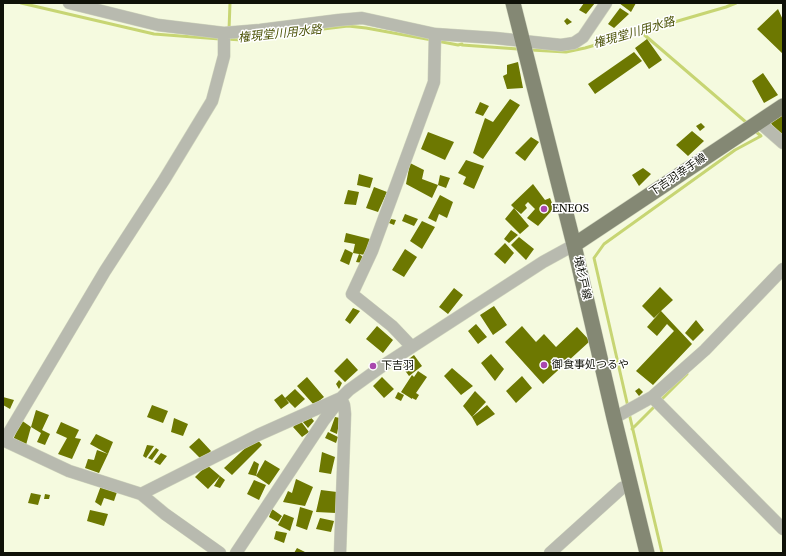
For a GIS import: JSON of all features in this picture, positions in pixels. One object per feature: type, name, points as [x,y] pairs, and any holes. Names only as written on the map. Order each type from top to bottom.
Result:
[{"type":"main road","name":"境杉戸線","points":[[513,3],[574,245],[614,418],[648,553]]},
{"type":"main road","name":"下吉羽幸手線","points":[[574,245],[783,106]]},
{"type":"street","points":[[69,3],[158,25],[224,33],[362,18],[435,34],[561,45],[574,43],[583,37],[606,3]]},
{"type":"street","points":[[220,553],[165,514],[141,494],[69,471],[4,440],[105,271],[164,180],[212,101],[224,56],[224,33]]},
{"type":"street","points":[[412,347],[392,326],[352,294],[372,251],[434,82],[435,34]]},
{"type":"street","points":[[759,122],[783,144]]},
{"type":"street","points":[[236,553],[324,420],[341,398],[358,383],[381,367],[542,262],[574,245]]},
{"type":"street","points":[[614,418],[652,397],[705,350],[783,269]]},
{"type":"street","points":[[652,397],[783,529]]},
{"type":"street","points":[[141,494],[258,435],[341,398]]},
{"type":"street","points":[[340,553],[345,414],[344,405],[341,398]]},
{"type":"street","points":[[550,553],[622,488],[631,484]]},
{"type":"building","points":[[584,3],[595,3],[586,14],[579,10]]},
{"type":"building","points":[[619,3],[636,3],[631,12]]},
{"type":"building","points":[[620,8],[629,14],[614,28],[608,24]]},
{"type":"building","points":[[778,9],[783,20],[783,54],[757,29]]},
{"type":"building","points":[[567,18],[572,22],[567,25],[564,21]]},
{"type":"building","points":[[647,39],[662,60],[649,69],[635,48]]},
{"type":"building","points":[[634,52],[642,61],[595,94],[588,84]]},
{"type":"building","points":[[518,62],[523,88],[507,89],[503,76],[507,74],[507,65]]},
{"type":"building","points":[[763,73],[778,95],[764,103],[752,81]]},
{"type":"building","points":[[510,99],[520,105],[483,159],[473,153],[485,118],[493,122]]},
{"type":"building","points":[[480,102],[489,106],[483,116],[475,113]]},
{"type":"building","points":[[783,114],[783,143],[779,139],[771,123]]},
{"type":"building","points":[[701,123],[705,127],[700,131],[696,126]]},
{"type":"building","points":[[692,131],[704,141],[688,156],[676,145]]},
{"type":"building","points":[[428,132],[454,142],[445,160],[421,149]]},
{"type":"building","points":[[531,137],[539,142],[525,161],[515,153]]},
{"type":"building","points":[[466,160],[484,166],[474,189],[463,184],[466,177],[458,173]]},
{"type":"building","points":[[410,163],[424,170],[422,179],[438,185],[432,198],[406,184]]},
{"type":"building","points":[[643,168],[651,174],[639,186],[632,175]]},
{"type":"building","points":[[359,174],[373,178],[370,188],[357,185]]},
{"type":"building","points":[[440,175],[450,178],[446,188],[438,185]]},
{"type":"building","name":"ENEOS","points":[[533,184],[545,200],[550,198],[554,208],[538,226],[527,218],[535,209],[528,202],[525,205],[527,208],[521,214],[511,205]]},
{"type":"building","points":[[374,187],[387,192],[378,212],[366,208]]},
{"type":"building","points":[[348,190],[359,192],[356,205],[344,204]]},
{"type":"building","points":[[440,195],[453,202],[447,218],[439,214],[436,222],[428,218]]},
{"type":"building","points":[[514,208],[529,226],[520,234],[505,219]]},
{"type":"building","points":[[405,214],[418,219],[414,226],[402,221]]},
{"type":"building","points":[[391,219],[396,220],[394,225],[389,223]]},
{"type":"building","points":[[422,221],[435,227],[422,249],[410,241]]},
{"type":"building","points":[[511,230],[518,235],[509,243],[504,239]]},
{"type":"building","points":[[346,233],[370,239],[365,255],[353,253],[355,244],[344,242]]},
{"type":"building","points":[[519,237],[534,249],[526,260],[511,245]]},
{"type":"building","points":[[505,243],[514,253],[505,264],[494,254]]},
{"type":"building","points":[[345,249],[353,253],[349,265],[340,261]]},
{"type":"building","points":[[405,249],[417,257],[404,277],[392,270]]},
{"type":"building","points":[[359,254],[363,257],[363,263],[356,262]]},
{"type":"building","points":[[660,287],[673,300],[654,318],[642,306]]},
{"type":"building","points":[[454,288],[463,295],[448,314],[439,307]]},
{"type":"building","points":[[494,306],[507,325],[493,335],[480,315]]},
{"type":"building","points":[[353,308],[360,311],[350,324],[345,320]]},
{"type":"building","points":[[661,311],[692,344],[653,385],[636,371],[674,331],[667,324],[657,336],[647,327]]},
{"type":"building","points":[[696,320],[704,330],[693,341],[685,333]]},
{"type":"building","points":[[476,324],[487,337],[478,344],[468,331]]},
{"type":"building","points":[[377,326],[393,340],[383,353],[366,339]]},
{"type":"building","name":"御食事処つるや","points":[[522,326],[536,342],[544,334],[556,347],[577,327],[590,341],[543,384],[505,342]]},
{"type":"building","points":[[491,354],[504,369],[495,381],[481,363]]},
{"type":"building","points":[[414,355],[422,366],[409,376],[401,365]]},
{"type":"building","points":[[347,358],[358,370],[345,382],[334,371]]},
{"type":"building","points":[[452,368],[473,386],[461,395],[444,376]]},
{"type":"building","points":[[418,371],[427,377],[416,393],[419,395],[416,400],[401,392],[412,375],[414,377]]},
{"type":"building","points":[[522,376],[532,388],[516,403],[506,391]]},
{"type":"building","points":[[307,377],[324,397],[314,405],[297,386]]},
{"type":"building","points":[[382,377],[394,389],[384,398],[373,386]]},
{"type":"building","points":[[339,380],[342,383],[339,389],[336,384]]},
{"type":"building","points":[[639,388],[643,392],[639,396],[635,391]]},
{"type":"building","points":[[295,389],[305,399],[295,408],[285,398]]},
{"type":"building","points":[[475,391],[486,402],[472,417],[463,406]]},
{"type":"building","points":[[398,392],[404,395],[401,401],[395,398]]},
{"type":"building","points":[[282,394],[289,403],[281,409],[274,400]]},
{"type":"building","points":[[3,397],[14,400],[10,409],[3,405]]},
{"type":"building","points":[[152,405],[168,411],[163,423],[147,417]]},
{"type":"building","points":[[487,405],[495,414],[477,426],[472,417]]},
{"type":"building","points":[[36,410],[49,415],[42,430],[50,434],[45,445],[37,442],[41,433],[31,427]]},
{"type":"building","points":[[309,415],[314,421],[308,428],[302,421]]},
{"type":"building","points":[[335,417],[340,418],[337,434],[330,431]]},
{"type":"building","points":[[174,418],[188,424],[183,436],[171,432]]},
{"type":"building","points":[[21,420],[31,427],[26,445],[13,440]]},
{"type":"building","points":[[300,420],[309,432],[302,437],[293,427]]},
{"type":"building","points":[[61,422],[79,430],[75,438],[81,439],[72,459],[58,454],[67,438],[56,433]]},
{"type":"building","points":[[328,432],[338,437],[336,443],[325,438]]},
{"type":"building","points":[[96,434],[113,442],[108,454],[90,444]]},
{"type":"building","points":[[199,438],[211,451],[203,461],[189,447]]},
{"type":"building","points":[[256,438],[262,445],[232,475],[224,468]]},
{"type":"building","points":[[147,445],[154,446],[146,458],[143,456]]},
{"type":"building","points":[[156,448],[159,450],[152,460],[148,458]]},
{"type":"building","points":[[97,450],[108,454],[99,473],[85,468],[88,459],[94,460]]},
{"type":"building","points":[[322,452],[335,457],[331,474],[319,472]]},
{"type":"building","points":[[161,453],[167,456],[160,465],[154,462]]},
{"type":"building","points":[[265,460],[280,469],[269,485],[256,476]]},
{"type":"building","points":[[254,461],[259,464],[256,476],[248,474]]},
{"type":"building","points":[[207,465],[220,476],[208,489],[195,477]]},
{"type":"building","points":[[220,476],[225,480],[220,488],[214,486]]},
{"type":"building","points":[[296,479],[313,487],[305,506],[283,502],[288,491],[292,493]]},
{"type":"building","points":[[254,480],[266,485],[259,500],[247,494]]},
{"type":"building","points":[[102,483],[117,492],[114,501],[104,498],[101,506],[95,502]]},
{"type":"building","points":[[321,490],[337,492],[336,513],[316,512]]},
{"type":"building","points":[[31,493],[41,495],[38,505],[28,503]]},
{"type":"building","points":[[45,494],[50,495],[49,499],[44,499]]},
{"type":"building","points":[[300,507],[313,511],[307,530],[296,526]]},
{"type":"building","points":[[272,509],[282,516],[278,522],[269,517]]},
{"type":"building","points":[[90,510],[108,514],[104,526],[87,521]]},
{"type":"building","points":[[284,514],[294,518],[290,531],[278,525]]},
{"type":"building","points":[[320,518],[334,521],[331,532],[316,529]]},
{"type":"building","points":[[276,531],[287,533],[284,543],[274,539]]},
{"type":"building","points":[[297,548],[307,553],[294,553]]},
{"type":"waterway","name":"権現堂川用水路","points":[[21,3],[154,34],[220,39]]},
{"type":"waterway","points":[[229,30],[230,3]]},
{"type":"waterway","name":"権現堂川用水路","points":[[531,50],[566,52],[585,48],[736,3]]},
{"type":"waterway","name":"権現堂川用水路","points":[[226,39],[242,40],[348,26],[432,40]]},
{"type":"waterway","points":[[641,32],[747,123]]},
{"type":"waterway","name":"権現堂川用水路","points":[[437,41],[458,45],[462,44],[518,49]]},
{"type":"waterway","points":[[628,407],[594,258],[604,244],[735,150],[761,136],[754,130]]},
{"type":"waterway","points":[[660,401],[687,374]]},
{"type":"waterway","points":[[632,429],[656,405]]},
{"type":"waterway","points":[[629,413],[662,553]]},
{"type":"place","name":"ENEOS","points":[[544,209]]},
{"type":"place","name":"御食事処つるや","points":[[544,365]]},
{"type":"place","name":"下吉羽","points":[[373,366]]}]
